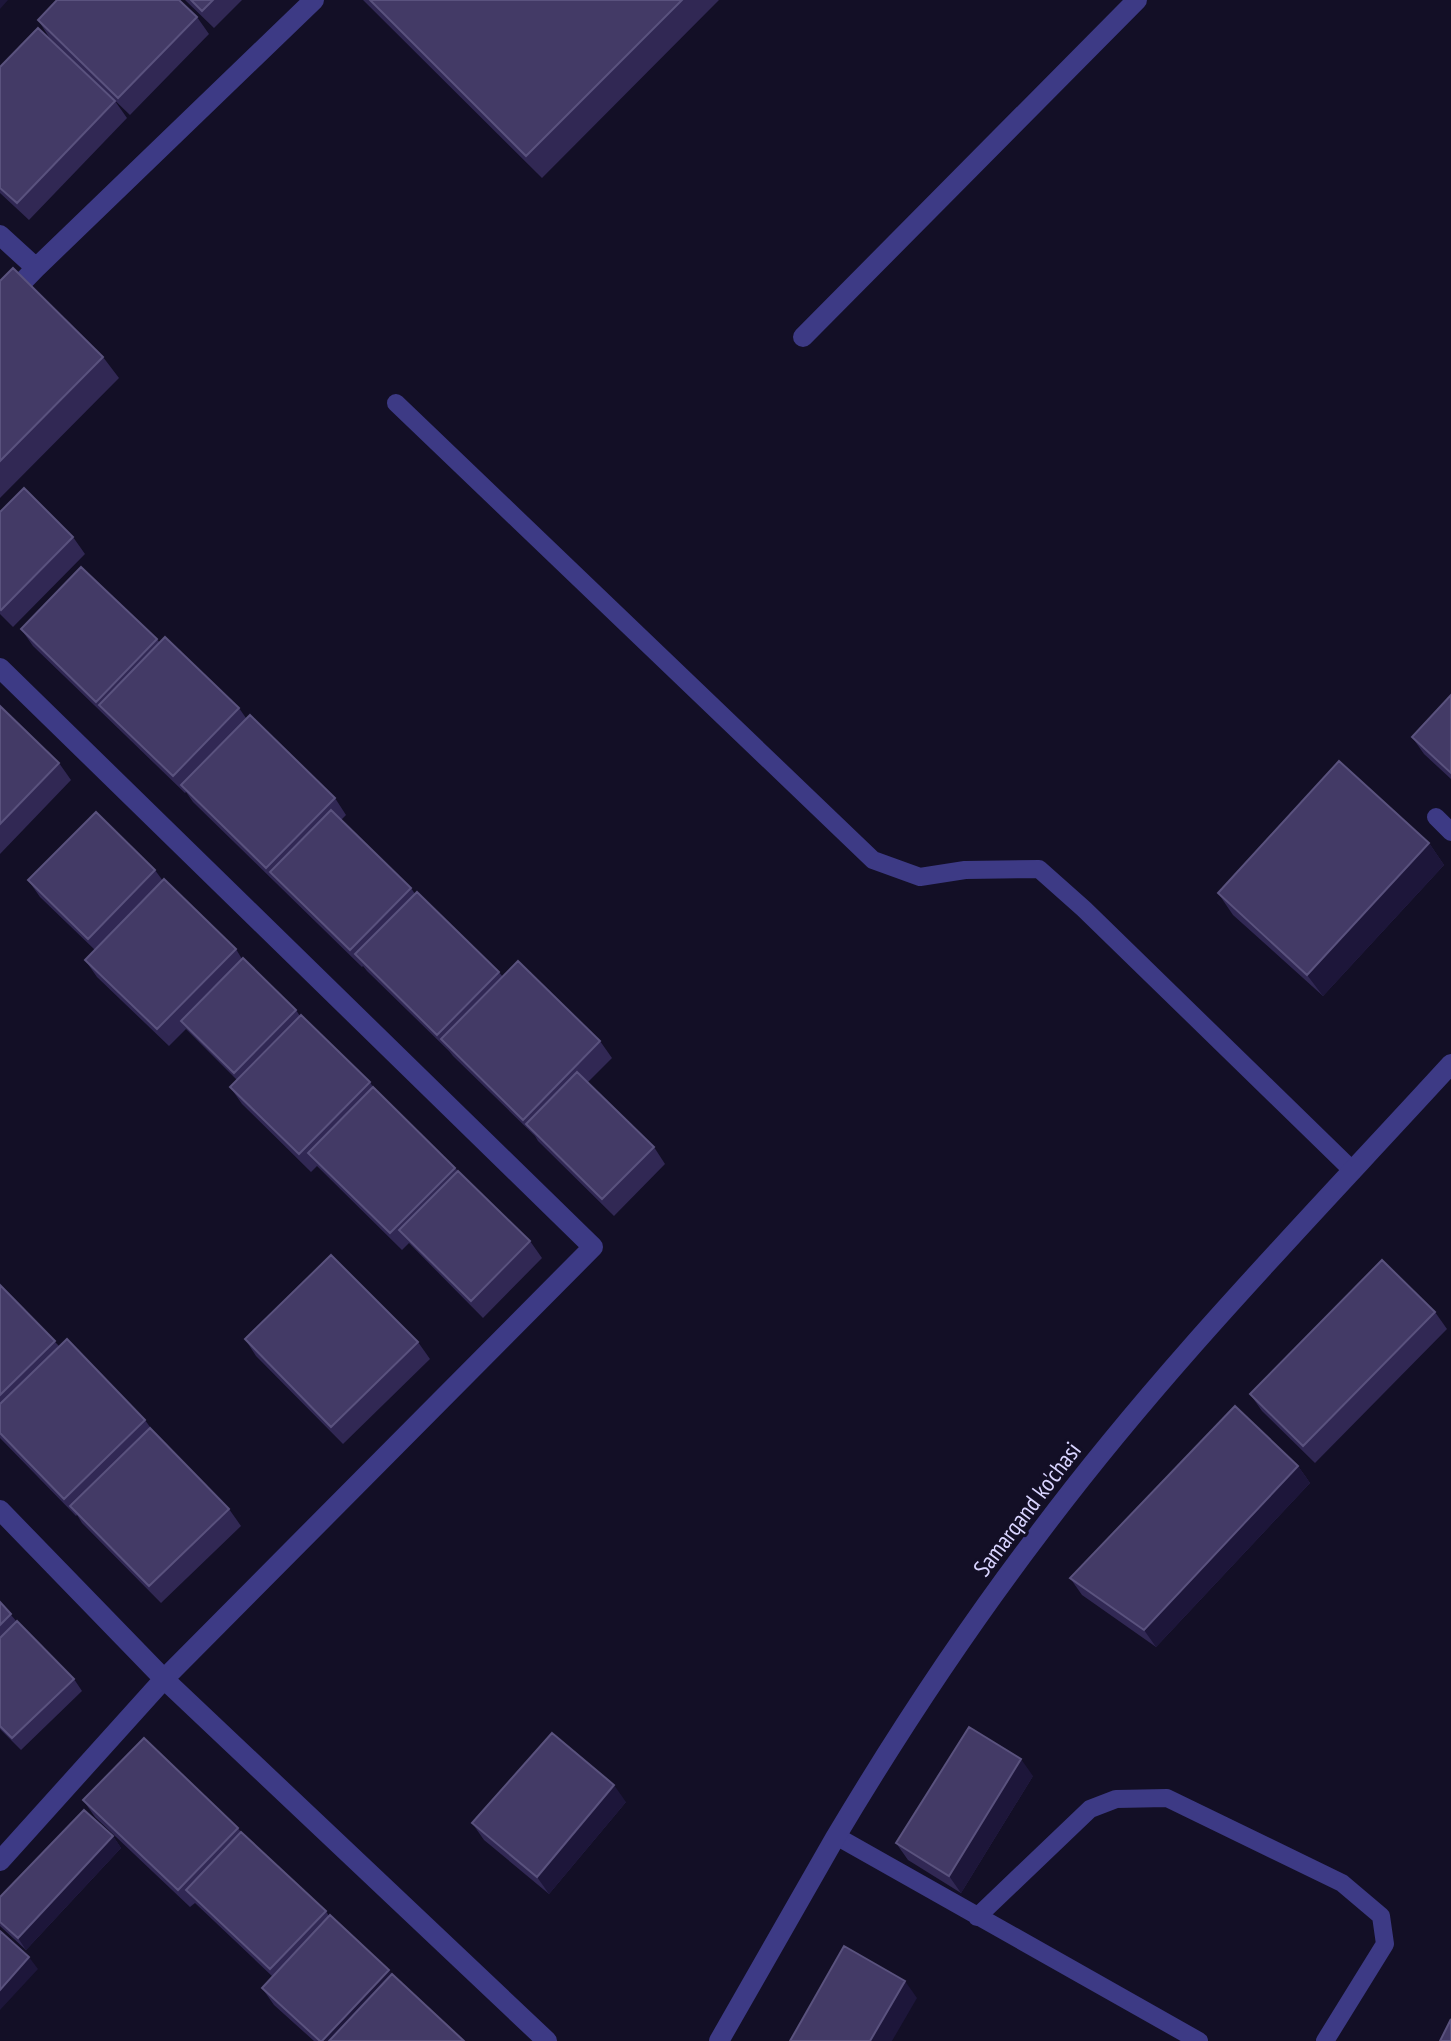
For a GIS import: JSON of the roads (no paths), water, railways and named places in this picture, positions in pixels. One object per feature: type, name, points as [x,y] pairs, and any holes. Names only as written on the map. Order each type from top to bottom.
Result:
[{"type":"street","points":[[0,305],[314,0]]},
{"type":"street","points":[[803,337],[1137,0]]},
{"type":"street","points":[[0,235],[36,268]]},
{"type":"street","points":[[0,668],[593,1247],[164,1679],[0,1861]]},
{"type":"street","name":"Samarqand ko'chasi","points":[[719,2041],[836,1836],[954,1652],[1039,1533],[1172,1369],[1451,1064]]},
{"type":"street","points":[[0,1510],[164,1679],[547,2041]]},
{"type":"lane","points":[[396,403],[873,860],[920,877],[965,870],[1039,869],[1353,1171]]},
{"type":"lane","points":[[1436,817],[1451,832]]},
{"type":"lane","points":[[977,1917],[1090,1809],[1116,1799],[1167,1798],[1342,1883],[1381,1916],[1385,1944],[1325,2041]]},
{"type":"lane","points":[[836,1836],[1199,2041]]}]
